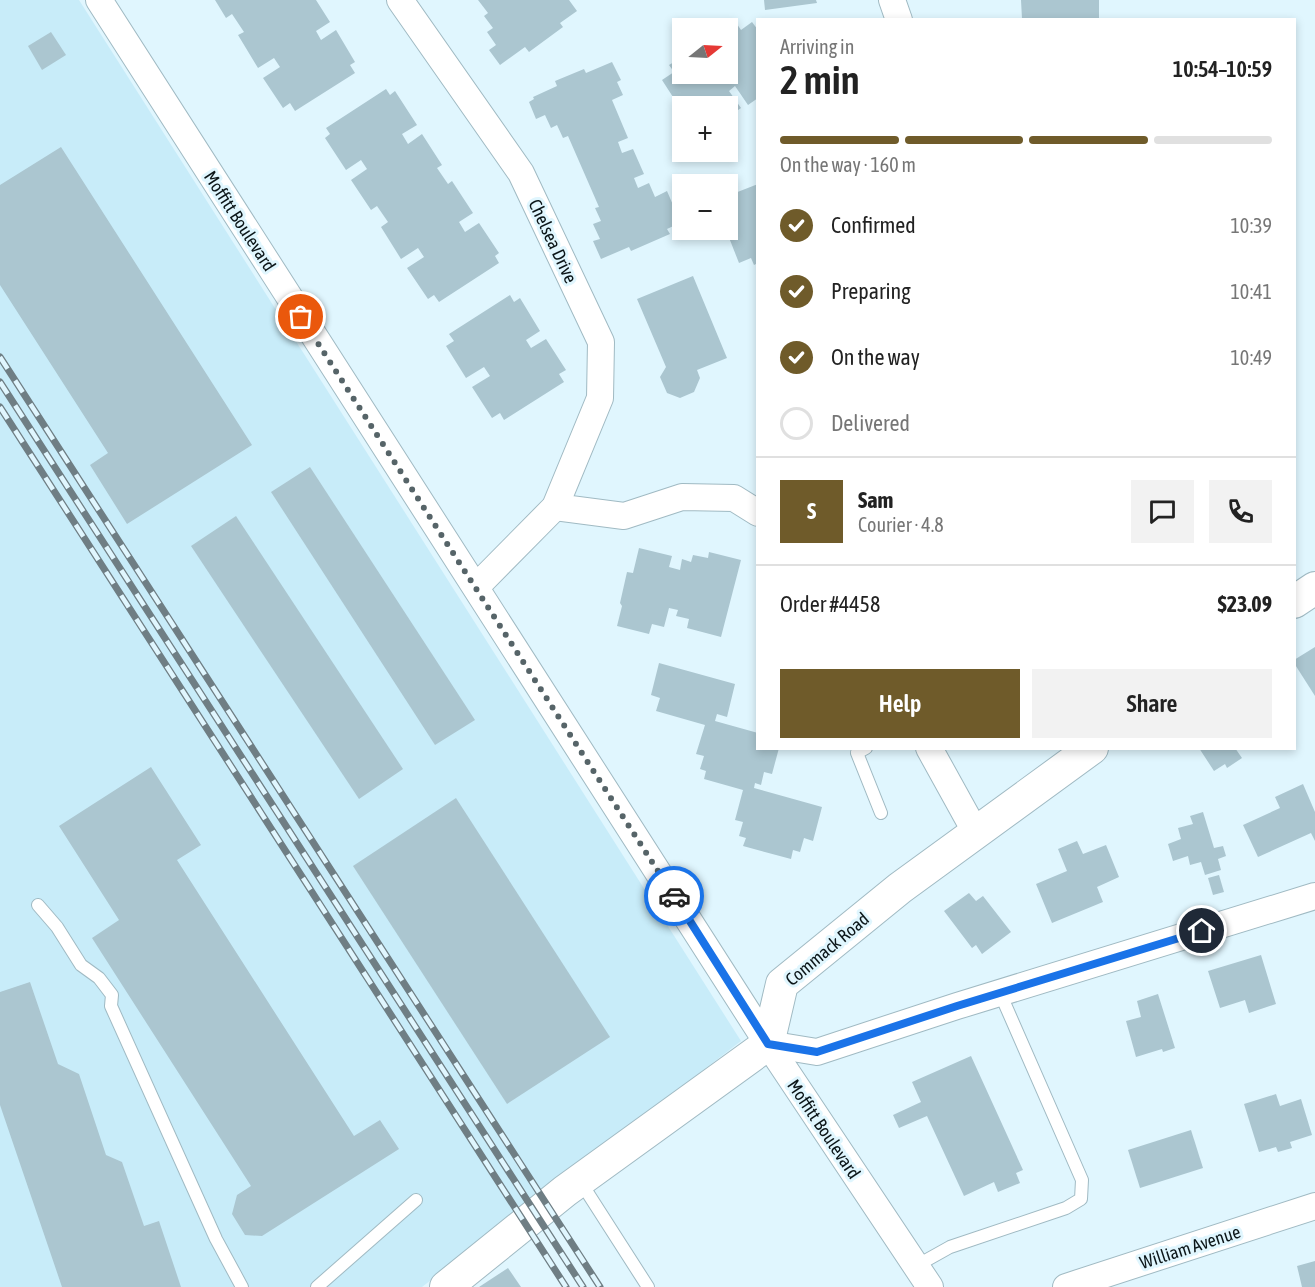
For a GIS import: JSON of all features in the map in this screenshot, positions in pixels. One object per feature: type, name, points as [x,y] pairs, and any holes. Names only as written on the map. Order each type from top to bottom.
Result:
[{"type":"street","name":"Moffitt Boulevard","points":[[99,0],[768,1044],[923,1277]]},
{"type":"street","name":"Chelsea Drive","points":[[400,0],[521,173],[601,342],[600,398],[555,507],[476,587]]},
{"type":"street","points":[[892,0],[898,18]]},
{"type":"street","points":[[555,507],[624,516],[682,497],[734,498],[756,512]]},
{"type":"street","points":[[1296,601],[1315,588]]},
{"type":"street","points":[[930,750],[976,833]]},
{"type":"street","name":"Commack Road","points":[[768,1044],[782,984],[900,888],[1089,750]]},
{"type":"street","points":[[448,1286],[572,1186],[768,1044],[817,1052],[1315,896]]},
{"type":"street","name":"William Avenue","points":[[1066,1287],[1315,1206]]},
{"type":"lane","points":[[862,750],[857,753],[881,813]]},
{"type":"lane","points":[[38,905],[57,927],[81,965],[99,978],[112,994],[111,1006],[216,1239],[242,1287]]},
{"type":"lane","points":[[923,1277],[950,1247],[1066,1208],[1081,1199],[1082,1180],[1000,993]]},
{"type":"lane","points":[[572,1186],[648,1287]]},
{"type":"lane","points":[[317,1287],[416,1200]]},
{"type":"shaded area","points":[[0,0],[79,0],[741,1041],[422,1287],[0,1287]]},
{"type":"building","points":[[215,0],[316,0],[330,22],[316,31],[321,40],[336,30],[355,62],[350,65],[355,73],[295,111],[290,103],[283,108],[263,78],[280,67],[274,58],[258,68],[238,35],[244,32],[232,14],[226,18]]},
{"type":"building","points":[[478,0],[569,0],[577,11],[560,23],[563,27],[529,52],[525,47],[500,65],[489,50],[496,45],[487,32],[493,28],[484,16],[488,13]]},
{"type":"building","points":[[764,0],[816,0],[817,3],[765,10]]},
{"type":"building","points":[[1021,0],[1099,0],[1099,18],[1022,18]]},
{"type":"building","points":[[752,22],[756,27],[756,99],[748,105],[735,86],[729,91],[733,96],[672,96],[662,80],[672,73],[672,84],[738,84],[738,26],[741,30]]},
{"type":"building","points":[[51,32],[66,55],[42,70],[28,46]]},
{"type":"building","points":[[612,62],[621,80],[617,82],[623,95],[612,100],[628,138],[618,142],[622,153],[633,149],[644,174],[634,178],[638,188],[649,183],[655,197],[667,191],[672,203],[672,227],[667,229],[670,234],[631,251],[629,247],[601,259],[593,241],[600,239],[593,224],[601,221],[595,208],[599,207],[568,136],[563,138],[557,125],[551,128],[545,115],[536,119],[529,102],[534,99],[533,97],[557,86],[555,81],[584,69],[586,73]]},
{"type":"building","points":[[386,89],[390,95],[395,91],[417,125],[402,134],[408,144],[422,134],[442,165],[437,168],[448,184],[452,181],[473,213],[459,222],[465,232],[479,223],[499,253],[495,256],[499,263],[439,302],[434,295],[428,299],[407,268],[424,257],[418,248],[401,259],[381,227],[388,222],[377,206],[371,210],[351,180],[367,169],[361,160],[346,170],[325,138],[330,134],[326,128]]},
{"type":"building","points":[[61,147],[252,445],[127,524],[90,465],[108,453],[0,285],[0,185]]},
{"type":"building","points":[[756,185],[756,264],[754,265],[751,258],[739,263],[730,240],[738,240],[738,192]]},
{"type":"building","points":[[693,276],[727,358],[697,370],[700,378],[694,392],[680,398],[667,393],[660,377],[666,367],[637,299]]},
{"type":"building","points":[[510,295],[514,302],[520,298],[540,331],[526,340],[531,348],[546,339],[566,370],[559,374],[564,382],[504,420],[500,413],[492,418],[472,387],[490,376],[484,367],[466,378],[446,346],[454,341],[449,334]]},
{"type":"building","points":[[310,467],[475,720],[435,745],[271,492]]},
{"type":"building","points":[[236,516],[403,769],[359,799],[191,546]]},
{"type":"building","points":[[639,548],[672,556],[669,567],[680,570],[682,559],[691,562],[693,555],[708,558],[709,552],[741,560],[721,637],[687,628],[689,619],[676,616],[678,610],[669,608],[664,627],[652,624],[649,634],[617,626],[627,572],[633,573]]},
{"type":"building","points":[[1315,647],[1315,696],[1296,666],[1296,659]]},
{"type":"building","points":[[659,663],[735,684],[727,717],[717,714],[715,721],[756,732],[756,750],[778,750],[772,774],[764,772],[761,785],[755,783],[754,788],[822,807],[813,841],[804,838],[800,852],[793,850],[791,859],[743,846],[746,838],[739,836],[743,822],[735,820],[743,790],[704,779],[706,771],[700,769],[704,756],[696,754],[705,725],[656,711],[660,698],[651,695]]},
{"type":"building","points":[[1200,750],[1236,750],[1242,758],[1227,768],[1225,764],[1214,771]]},
{"type":"building","points":[[151,767],[201,845],[177,860],[354,1136],[380,1120],[399,1149],[262,1236],[245,1235],[232,1214],[237,1195],[251,1186],[92,938],[119,920],[59,826]]},
{"type":"building","points":[[1303,784],[1315,812],[1315,841],[1311,833],[1258,857],[1243,825],[1280,808],[1275,797]]},
{"type":"building","points":[[456,798],[610,1037],[507,1104],[353,866]]},
{"type":"building","points":[[1203,812],[1214,848],[1223,846],[1226,856],[1218,859],[1221,870],[1205,875],[1201,862],[1190,865],[1188,856],[1173,861],[1168,844],[1181,839],[1178,828],[1193,824],[1190,816]]},
{"type":"building","points":[[1077,841],[1083,854],[1106,845],[1119,877],[1097,887],[1103,902],[1052,923],[1036,884],[1067,871],[1058,849]]},
{"type":"building","points":[[1219,875],[1224,892],[1213,895],[1208,878]]},
{"type":"building","points":[[969,893],[976,901],[983,896],[1011,932],[982,954],[976,945],[972,948],[944,911]]},
{"type":"building","points":[[1261,955],[1276,1004],[1249,1013],[1245,1000],[1220,1008],[1208,971]]},
{"type":"building","points":[[30,982],[58,1064],[79,1074],[106,1155],[122,1162],[144,1226],[159,1221],[181,1287],[62,1287],[0,1105],[0,992]]},
{"type":"building","points":[[1158,994],[1175,1048],[1163,1052],[1162,1049],[1136,1057],[1126,1021],[1141,1017],[1137,1001]]},
{"type":"building","points":[[971,1056],[1023,1170],[1016,1173],[1020,1183],[998,1192],[994,1182],[964,1196],[927,1116],[899,1128],[893,1115],[921,1102],[912,1082]]},
{"type":"building","points":[[1276,1094],[1280,1106],[1301,1099],[1312,1135],[1290,1142],[1292,1148],[1278,1152],[1276,1147],[1259,1152],[1244,1104]]},
{"type":"building","points":[[1191,1130],[1203,1168],[1140,1188],[1128,1150]]},
{"type":"building","points":[[1315,1261],[1315,1287],[1302,1287],[1297,1266]]},
{"type":"building","points":[[508,1268],[521,1287],[479,1287]]},
{"type":"railway","points":[[0,357],[600,1287]]},
{"type":"railway","points":[[0,382],[583,1287]]},
{"type":"railway","points":[[0,407],[566,1287]]},
{"type":"way so far","points":[[301,317],[674,896]]},
{"type":"route","points":[[674,896],[768,1044],[817,1052],[957,1006],[1202,931]]}]
